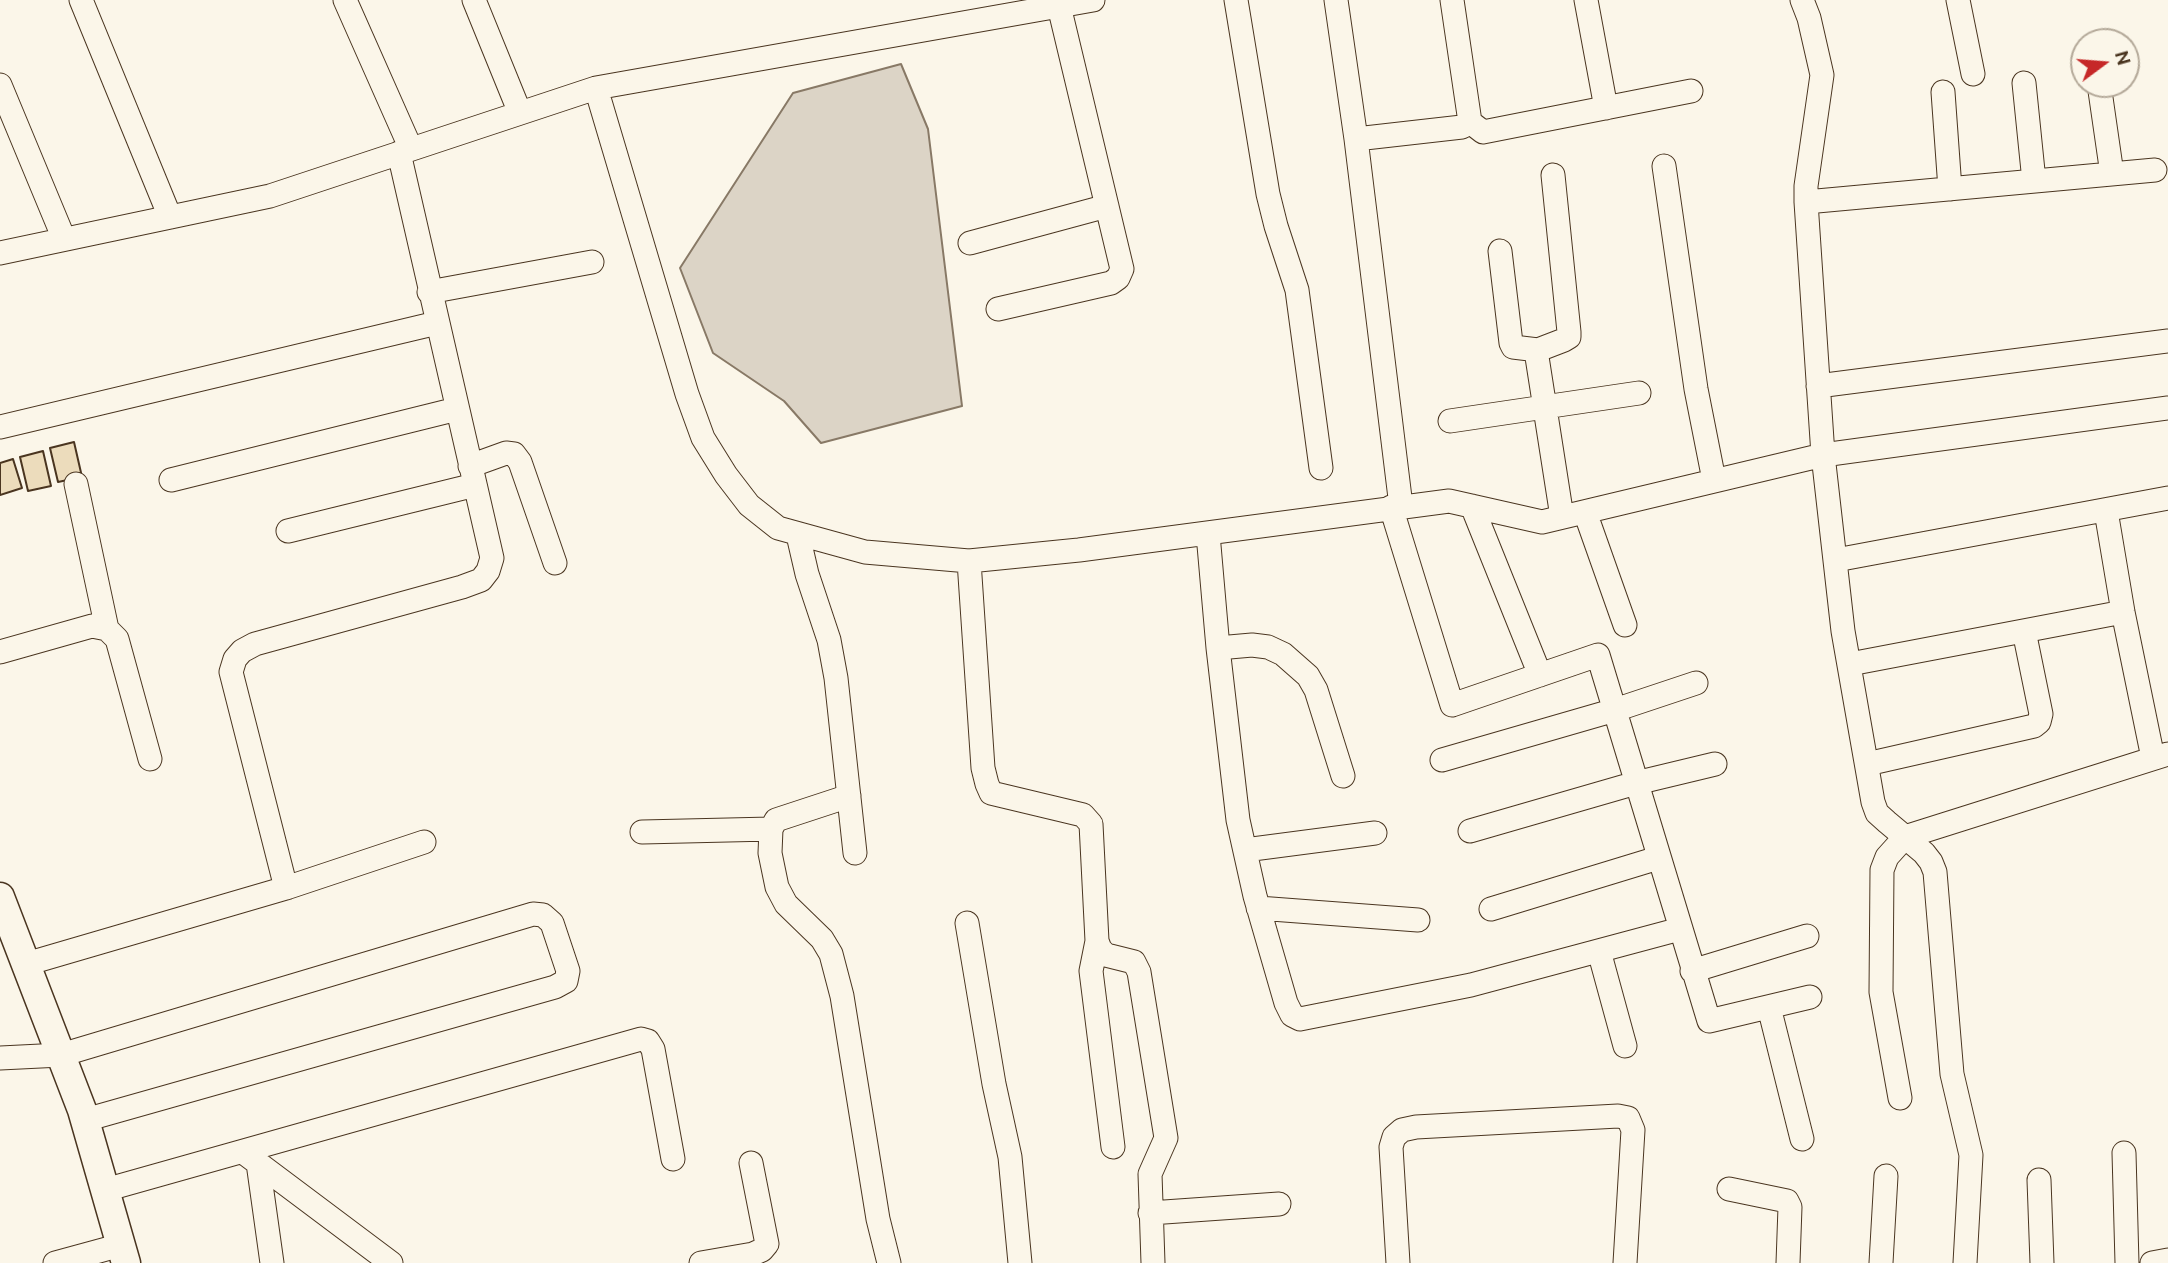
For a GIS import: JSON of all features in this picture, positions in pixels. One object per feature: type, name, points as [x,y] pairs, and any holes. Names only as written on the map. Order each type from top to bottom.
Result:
[{"type":"main road","points":[[0,897],[85,1120],[123,1254]]},
{"type":"street","points":[[81,0],[170,217]]},
{"type":"street","points":[[286,888],[232,672],[234,659],[255,644],[449,591],[481,579],[488,571],[492,558],[429,292],[405,151],[345,0]]},
{"type":"street","points":[[474,0],[520,113]]},
{"type":"street","points":[[0,253],[270,196],[596,88],[1093,0]]},
{"type":"street","points":[[1236,0],[1268,194],[1297,290],[1321,468]]},
{"type":"street","points":[[1336,0],[1356,139],[1396,507],[1452,705],[1598,655],[1709,1021],[1810,997]]},
{"type":"street","points":[[1452,0],[1470,122],[1483,132],[1691,90]]},
{"type":"street","points":[[1586,0],[1606,107]]},
{"type":"street","points":[[1802,0],[1809,18],[1822,75],[1806,202],[1823,455],[1843,631],[1877,813],[1924,853],[1935,872],[1952,1074],[1970,1155],[1965,1263]]},
{"type":"street","points":[[1958,0],[1973,74]]},
{"type":"street","points":[[998,309],[1111,283],[1118,278],[1122,269],[1059,6]]},
{"type":"street","points":[[2024,83],[2034,181]]},
{"type":"street","points":[[0,85],[64,239]]},
{"type":"street","points":[[596,88],[687,394],[703,438],[749,505],[778,528],[864,552],[969,561],[1208,534],[1449,501],[1542,522],[1823,455],[2168,408]]},
{"type":"street","points":[[1943,92],[1950,188]]},
{"type":"street","points":[[2101,98],[2112,174]]},
{"type":"street","points":[[1356,139],[1462,127],[1470,122]]},
{"type":"street","points":[[1664,166],[1696,389],[1714,480]]},
{"type":"street","points":[[1806,202],[2155,170]]},
{"type":"street","points":[[1500,251],[1513,347],[1538,350],[1564,341],[1569,337],[1569,332],[1553,175]]},
{"type":"street","points":[[970,243],[1107,206]]},
{"type":"street","points":[[429,292],[592,262]]},
{"type":"street","points":[[0,427],[437,323]]},
{"type":"street","points":[[1818,386],[2168,341]]},
{"type":"street","points":[[1538,350],[1544,407],[1562,517]]},
{"type":"street","points":[[1450,421],[1639,393]]},
{"type":"street","points":[[171,480],[457,409]]},
{"type":"street","points":[[288,531],[473,475],[506,453],[514,454],[520,462],[555,563]]},
{"type":"street","points":[[76,484],[107,629],[117,639],[150,759]]},
{"type":"street","points":[[1836,560],[2168,498]]},
{"type":"street","points":[[1472,506],[1540,675]]},
{"type":"street","points":[[1900,1098],[1881,992],[1882,870],[1887,858],[1905,837],[2161,756],[2123,612],[2106,511]]},
{"type":"street","points":[[1585,512],[1625,625]]},
{"type":"street","points":[[1208,534],[1238,820],[1258,908],[1292,1015],[1300,1019],[1471,985],[1680,929]]},
{"type":"street","points":[[798,535],[834,665],[855,853]]},
{"type":"street","points":[[969,561],[986,784],[991,793],[1083,815],[1091,824],[1097,941],[1091,971],[1113,1147]]},
{"type":"street","points":[[1850,664],[2123,612]]},
{"type":"street","points":[[0,652],[92,626],[107,629]]},
{"type":"street","points":[[1867,764],[2034,726],[2039,722],[2041,714],[2024,631]]},
{"type":"street","points":[[1218,648],[1252,645],[1268,647],[1283,654],[1308,676],[1316,690],[1343,776]]},
{"type":"street","points":[[1442,760],[1615,710],[1696,683]]},
{"type":"street","points":[[1470,831],[1636,783],[1714,764]]},
{"type":"street","points":[[849,796],[776,820],[771,829],[770,853],[778,887],[786,904],[822,939],[831,954],[842,996],[878,1219],[888,1263]]},
{"type":"street","points":[[642,832],[771,829]]},
{"type":"street","points":[[1245,850],[1375,833]]},
{"type":"street","points":[[26,964],[286,888],[424,842]]},
{"type":"street","points":[[1491,909],[1658,858]]},
{"type":"street","points":[[1258,908],[1418,920]]},
{"type":"street","points":[[0,1058],[61,1055],[533,914],[543,915],[552,922],[568,971],[566,981],[555,987],[85,1120]]},
{"type":"street","points":[[967,923],[994,1084],[1010,1157],[1020,1263]]},
{"type":"street","points":[[1692,971],[1807,936]]},
{"type":"street","points":[[1097,941],[1100,949],[1107,955],[1134,962],[1139,972],[1166,1138],[1150,1174],[1153,1263]]},
{"type":"street","points":[[1598,951],[1625,1046]]},
{"type":"street","points":[[1769,1007],[1802,1139]]},
{"type":"street","points":[[105,1190],[250,1157],[641,1039],[648,1041],[653,1049],[673,1159]]},
{"type":"street","points":[[1404,1263],[1397,1263],[1391,1147],[1394,1137],[1402,1130],[1618,1115],[1628,1118],[1633,1130],[1625,1263]]},
{"type":"street","points":[[2123,1153],[2127,1263]]},
{"type":"street","points":[[250,1157],[272,1263]]},
{"type":"street","points":[[250,1157],[391,1263]]},
{"type":"street","points":[[701,1263],[753,1254],[767,1244],[751,1163]]},
{"type":"street","points":[[1881,1263],[1886,1176]]},
{"type":"street","points":[[2039,1180],[2042,1263]]},
{"type":"street","points":[[1729,1189],[1787,1200],[1790,1207],[1788,1263]]},
{"type":"street","points":[[1150,1213],[1279,1204]]},
{"type":"street","points":[[55,1263],[123,1254]]},
{"type":"street","points":[[2151,1263],[2168,1260]]},
{"type":"shaded area","points":[[901,64],[928,129],[962,406],[821,443],[784,401],[713,353],[680,268],[793,93]]},
{"type":"building","points":[[74,442],[82,477],[58,482],[50,448]]},
{"type":"building","points":[[43,451],[51,486],[28,491],[20,457]]},
{"type":"building","points":[[13,459],[22,488],[0,495],[0,463]]}]
